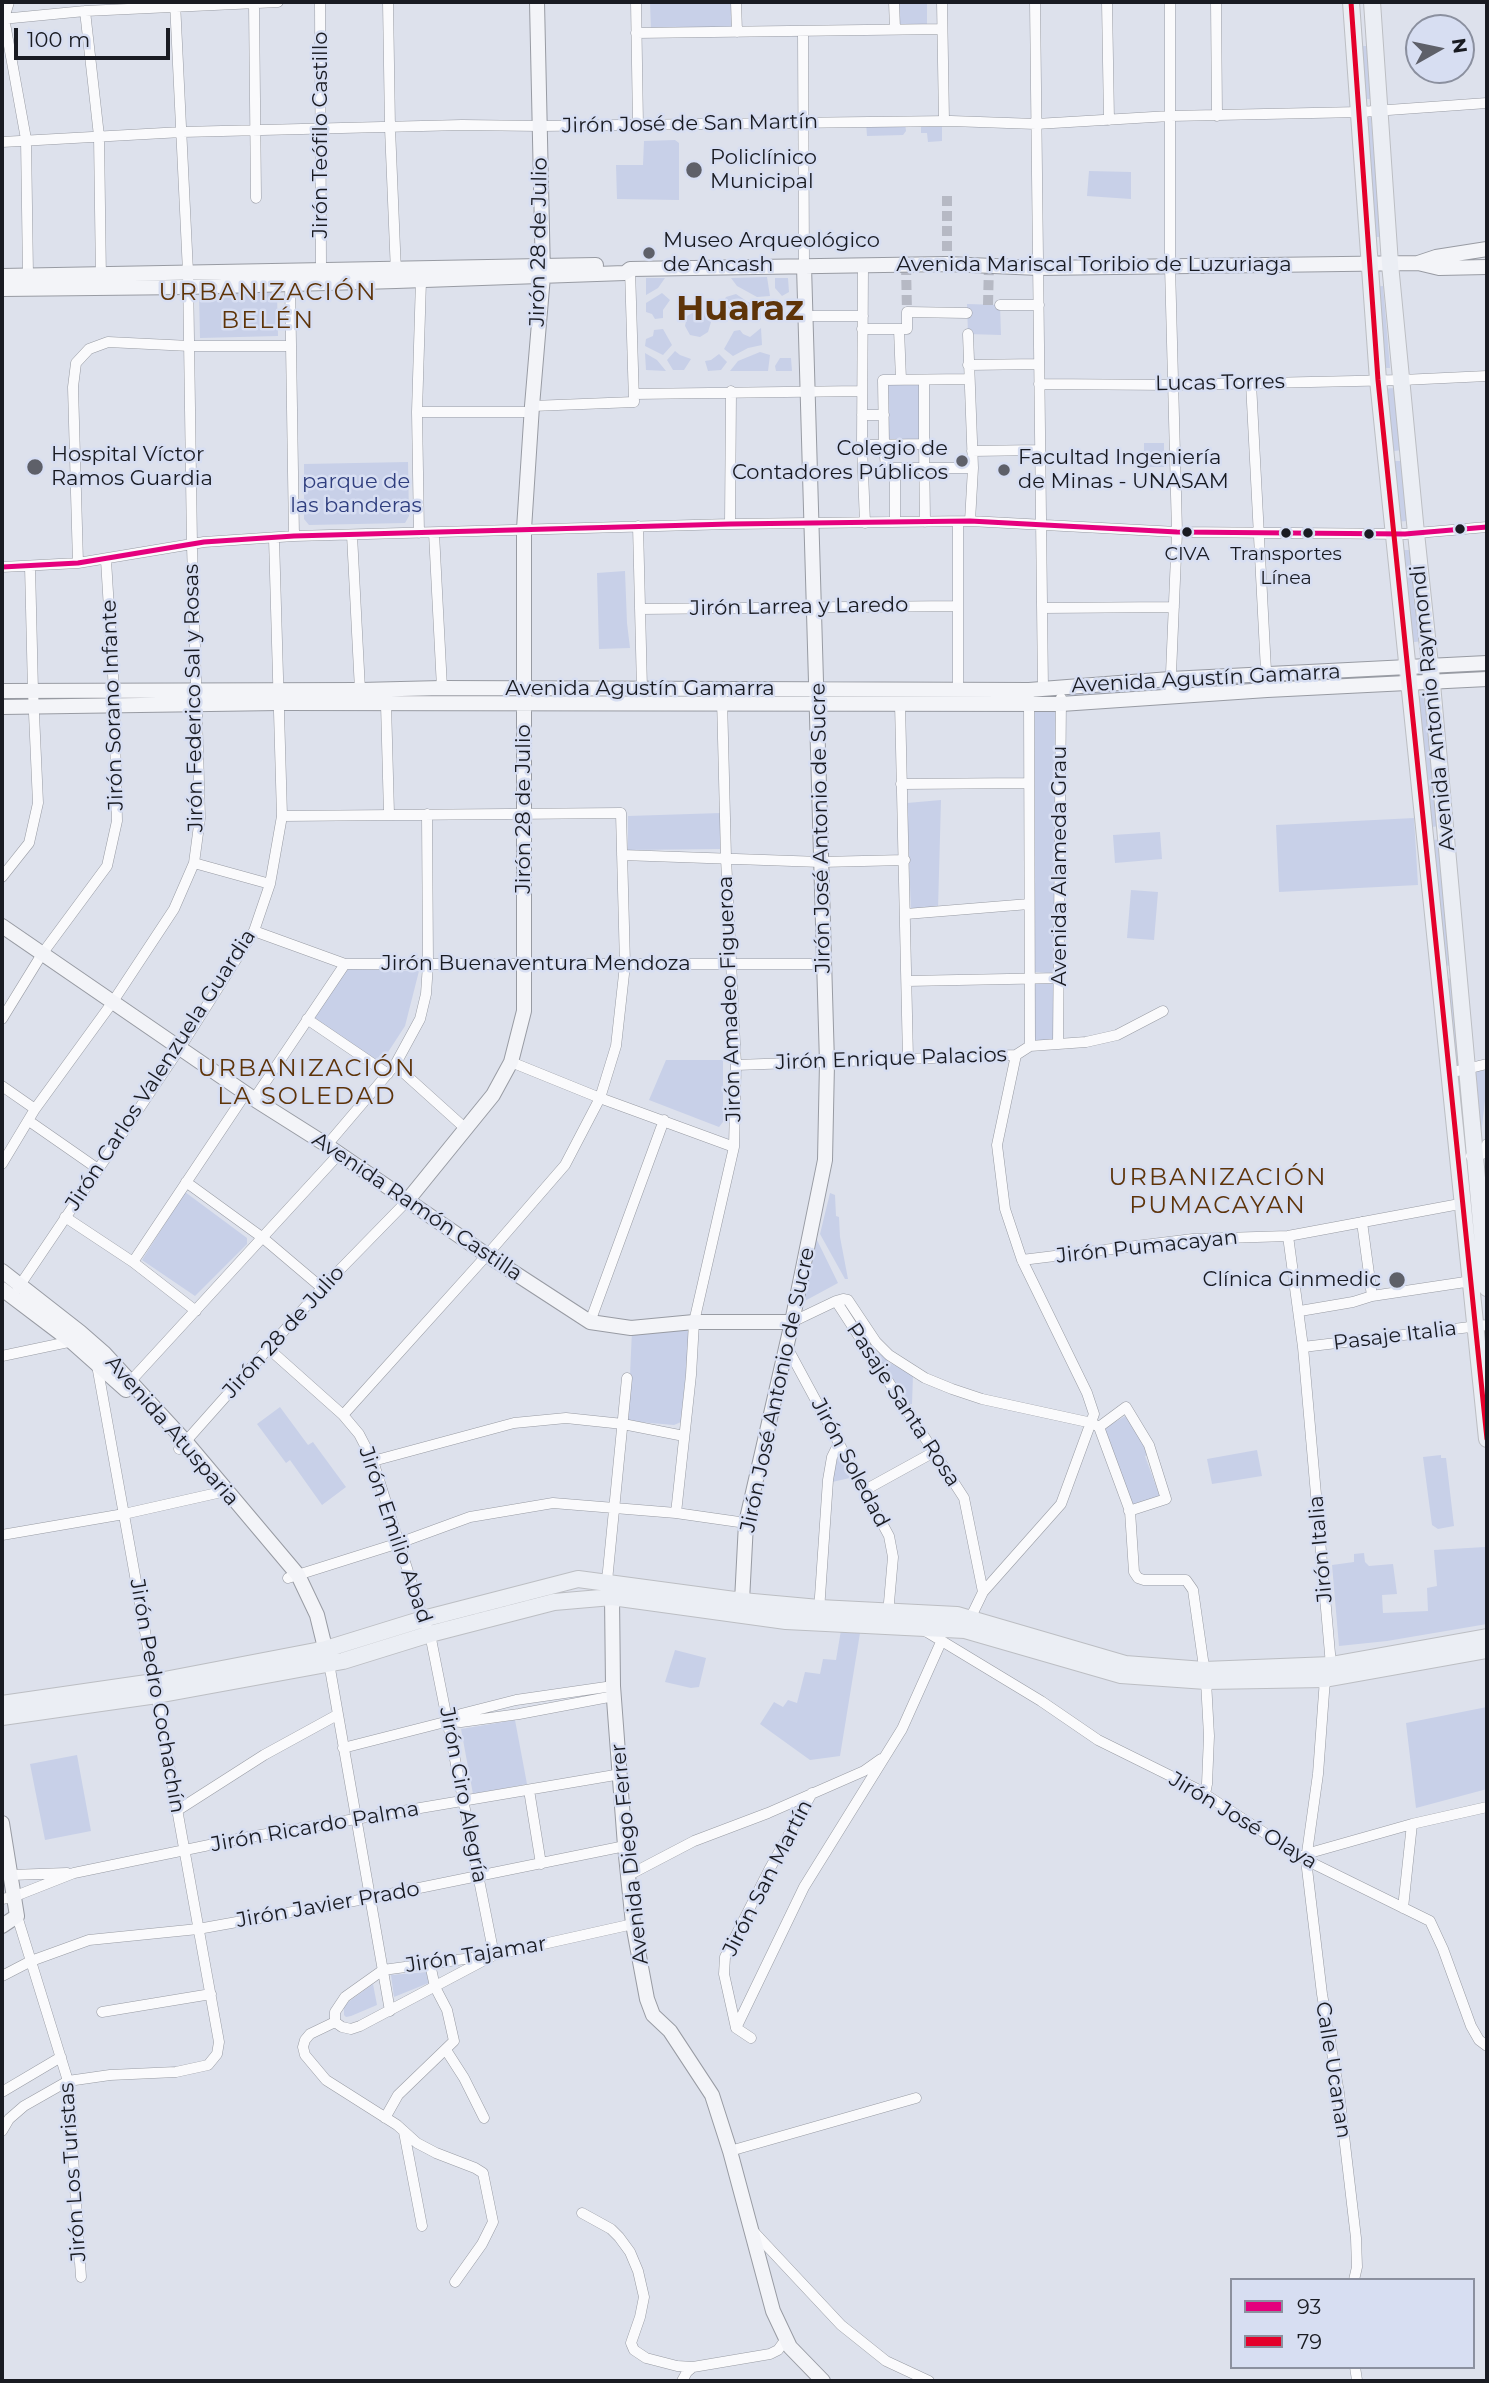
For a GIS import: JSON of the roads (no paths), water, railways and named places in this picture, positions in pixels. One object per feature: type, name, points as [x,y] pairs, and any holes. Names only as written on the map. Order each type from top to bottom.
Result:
[{"type":"main road","name":"Jirón 28 de Julio","points":[[407,1201],[493,1095],[511,1062],[524,1011],[524,530],[543,270],[537,2]]},
{"type":"main road","name":"Avenida Antonio Raymondi","points":[[1351,2],[1378,380],[1438,975],[1449,1073],[1479,1153]]},
{"type":"main road","name":"Avenida Antonio Raymondi","points":[[1371,2],[1390,264],[1431,666],[1467,1069],[1479,1153],[1470,1203],[1472,1281],[1482,1326],[1487,1439]]},
{"type":"main road","points":[[1354,36],[1374,35]]},
{"type":"main road","points":[[1418,263],[1436,257],[1487,249]]},
{"type":"main road","points":[[1418,263],[1439,268],[1487,267]]},
{"type":"main road","name":"Avenida Mariscal Toribio de Luzuriaga","points":[[290,276],[321,269],[396,274],[421,280],[625,264],[630,269],[989,264],[1039,268],[1418,263]]},
{"type":"main road","name":"Jirón José Antonio de Sucre","points":[[740,1608],[746,1522],[787,1347],[825,1160],[827,1063],[804,266]]},
{"type":"main road","name":"Avenida Mariscal Toribio de Luzuriaga","points":[[2,289],[101,281],[543,270]]},
{"type":"main road","name":"Avenida Mariscal Toribio de Luzuriaga","points":[[2,276],[28,275],[101,281]]},
{"type":"main road","name":"Avenida Agustín Gamarra","points":[[818,695],[900,703],[1034,694],[1060,688],[1170,679],[1487,663]]},
{"type":"main road","name":"Avenida Agustín Gamarra","points":[[279,697],[386,704],[523,704],[958,688],[1034,694],[1061,704],[1267,690],[1487,680]]},
{"type":"main road","name":"Avenida Agustín Gamarra","points":[[2,691],[33,698],[196,698],[279,697],[442,688],[642,689],[722,697]]},
{"type":"main road","name":"Avenida Agustín Gamarra","points":[[2,707],[33,698]]},
{"type":"main road","points":[[1425,834],[1446,831]]},
{"type":"main road","name":"Avenida Ramón Castilla","points":[[2,926],[250,1096],[590,1322],[631,1328],[694,1322],[792,1322]]},
{"type":"main road","points":[[1438,975],[1458,973]]},
{"type":"main road","name":"Avenida Antonio Raymondi","points":[[1470,1203],[1487,1288]]},
{"type":"main road","name":"Avenida Atusparia","points":[[2,1271],[12,1290],[76,1337],[127,1385],[183,1446],[293,1576],[317,1615],[327,1656]]},
{"type":"main road","points":[[2,1717],[327,1656],[343,1661],[427,1626],[578,1578],[607,1581],[740,1608]]},
{"type":"main road","name":"Avenida Diego Ferrer","points":[[607,1581],[612,1597],[614,1691],[625,1846],[633,1924],[647,1999],[653,2015],[670,2031],[712,2095],[730,2151],[773,2311],[790,2347],[823,2381]]},
{"type":"main road","points":[[427,1626],[554,1602],[612,1597],[818,1616],[968,1624],[1092,1661],[1121,1675],[1205,1676],[1328,1672],[1487,1650]]},
{"type":"main road","points":[[1328,1672],[1487,1637]]},
{"type":"main road","points":[[2,1704],[155,1689]]},
{"type":"main road","name":"Jirón Los Turistas","points":[[2,1823],[10,1875],[8,1898],[17,1916]]},
{"type":"main road","points":[[2,1926],[17,1916]]},
{"type":"street","points":[[9,2],[3,19],[26,139],[28,275]]},
{"type":"street","points":[[3,19],[175,5],[278,2]]},
{"type":"street","name":"Jirón Teófilo Castillo","points":[[320,2],[321,269]]},
{"type":"street","points":[[388,2],[396,274]]},
{"type":"street","points":[[636,2],[638,125]]},
{"type":"street","points":[[736,2],[737,32]]},
{"type":"street","points":[[894,2],[895,29]]},
{"type":"street","points":[[942,2],[944,121]]},
{"type":"street","name":"Avenida Alameda Grau","points":[[1030,1046],[1029,783],[1042,608],[1035,2]]},
{"type":"street","points":[[1107,2],[1109,120]]},
{"type":"street","points":[[1170,2],[1170,266],[1177,532],[1170,696]]},
{"type":"street","points":[[1216,2],[1217,116]]},
{"type":"street","points":[[248,3],[256,198]]},
{"type":"street","name":"Jirón Federico Sal y Rosas","points":[[2,1164],[174,909],[194,863],[200,818],[192,545],[190,346],[175,5]]},
{"type":"street","points":[[85,11],[99,136],[101,281]]},
{"type":"street","points":[[636,33],[942,29]]},
{"type":"street","name":"Jirón José Antonio de Sucre","points":[[803,31],[804,266]]},
{"type":"street","name":"Jirón José de San Martín","points":[[2,142],[182,132],[462,125],[944,121],[1036,124],[1170,116],[1360,112],[1487,103]]},
{"type":"street","points":[[863,266],[861,391],[865,523]]},
{"type":"street","points":[[417,412],[531,409],[634,402],[630,269]]},
{"type":"street","points":[[290,276],[294,536]]},
{"type":"street","points":[[419,533],[417,412],[421,280]]},
{"type":"street","points":[[1000,305],[1039,306]]},
{"type":"street","points":[[862,329],[907,329],[907,312],[967,313]]},
{"type":"street","points":[[805,316],[863,316]]},
{"type":"street","points":[[900,329],[901,380]]},
{"type":"street","points":[[968,334],[973,468],[970,521]]},
{"type":"street","points":[[78,563],[73,387],[76,363],[89,349],[108,342],[190,346],[291,346]]},
{"type":"street","points":[[968,365],[1039,364]]},
{"type":"street","name":"Lucas Torres","points":[[1039,384],[1173,385],[1487,376]]},
{"type":"street","points":[[968,379],[883,380],[884,444],[886,468],[973,468]]},
{"type":"street","points":[[924,380],[925,522]]},
{"type":"street","points":[[1251,383],[1267,690]]},
{"type":"street","points":[[730,524],[731,391]]},
{"type":"street","points":[[634,394],[861,391]]},
{"type":"street","points":[[862,415],[884,415]]},
{"type":"street","points":[[862,444],[924,444]]},
{"type":"street","points":[[972,447],[1039,450]]},
{"type":"street","points":[[895,469],[895,521]]},
{"type":"street","points":[[2,567],[78,563],[204,542],[294,536],[638,526],[970,521],[1177,532],[1394,534],[1487,527]]},
{"type":"street","points":[[958,522],[958,688]]},
{"type":"street","points":[[638,526],[642,689]]},
{"type":"street","points":[[434,533],[442,688]]},
{"type":"street","points":[[352,536],[360,691]]},
{"type":"street","name":"Jirón Carlos Valenzuela Guardia","points":[[12,1290],[180,1048],[254,931],[271,884],[282,816],[274,538]]},
{"type":"street","name":"Jirón Sorano Infante","points":[[2,1018],[42,954],[107,866],[117,821],[114,698],[106,559]]},
{"type":"street","points":[[2,877],[29,843],[38,803],[30,566]]},
{"type":"street","name":"Jirón Larrea y Laredo","points":[[640,609],[958,606]]},
{"type":"street","points":[[1042,608],[1174,607]]},
{"type":"street","name":"Avenida Alameda Grau","points":[[1058,1044],[1060,688]]},
{"type":"street","name":"Jirón Amadeo Figueroa","points":[[676,1513],[694,1322],[734,1147],[736,1065],[726,858],[722,697]]},
{"type":"street","points":[[900,703],[908,1059]]},
{"type":"street","points":[[386,704],[389,814]]},
{"type":"street","points":[[901,784],[1029,783]]},
{"type":"street","points":[[282,816],[621,813],[625,965],[616,1046],[600,1098],[565,1165],[488,1255],[343,1415]]},
{"type":"street","points":[[127,1385],[262,1238],[333,1150],[392,1070],[420,1019],[426,994],[428,964],[426,814]]},
{"type":"street","points":[[622,855],[821,862],[905,860]]},
{"type":"street","points":[[194,863],[271,884]]},
{"type":"street","points":[[906,914],[1029,904]]},
{"type":"street","name":"Jirón Buenaventura Mendoza","points":[[254,931],[345,964],[824,964]]},
{"type":"street","points":[[133,1262],[186,1182],[345,964]]},
{"type":"street","points":[[907,981],[1059,978]]},
{"type":"street","name":"Jirón Enrique Palacios","points":[[736,1065],[1016,1055],[1030,1046],[1086,1042],[1117,1035],[1163,1011]]},
{"type":"street","points":[[307,1019],[392,1070],[466,1129]]},
{"type":"street","points":[[1016,1055],[997,1145],[1005,1209],[1022,1260],[1087,1393],[1096,1425],[1129,1511],[1133,1565],[1138,1578],[1186,1580],[1191,1584],[1205,1676],[1209,1736],[1208,1784],[1205,1794]]},
{"type":"street","points":[[511,1062],[734,1147]]},
{"type":"street","points":[[1449,1073],[1487,1064]]},
{"type":"street","points":[[2,1086],[36,1110]]},
{"type":"street","points":[[590,1322],[664,1120]]},
{"type":"street","points":[[29,1121],[98,1169]]},
{"type":"street","points":[[186,1182],[262,1238],[321,1288]]},
{"type":"street","name":"Jirón 28 de Julio","points":[[183,1446],[321,1288],[407,1201]]},
{"type":"street","name":"Jirón Pumacayan","points":[[1022,1260],[1193,1239],[1288,1236],[1470,1203]]},
{"type":"street","points":[[65,1217],[133,1262],[196,1311]]},
{"type":"street","points":[[1362,1222],[1372,1296]]},
{"type":"street","name":"Jirón Italia","points":[[1288,1236],[1300,1311],[1328,1672],[1306,1857]]},
{"type":"street","points":[[1300,1311],[1372,1296],[1472,1281]]},
{"type":"street","points":[[836,1301],[848,1300],[876,1342],[889,1355],[926,1378],[982,1399],[1096,1425]]},
{"type":"street","name":"Avenida Ramón Castilla","points":[[792,1322],[836,1301]]},
{"type":"street","name":"Pasaje Santa Rosa","points":[[836,1301],[964,1498],[983,1592]]},
{"type":"street","name":"Pasaje Italia","points":[[1303,1347],[1482,1326]]},
{"type":"street","points":[[2,1356],[76,1337]]},
{"type":"street","name":"Jirón Soledad","points":[[787,1347],[889,1536],[893,1557],[887,1619]]},
{"type":"street","name":"Jirón Emilio Abad","points":[[269,1349],[343,1415],[359,1434],[373,1461],[427,1626]]},
{"type":"street","name":"Jirón Pedro Cochachín","points":[[68,2081],[110,2075],[176,2072],[208,2065],[217,2054],[219,2042],[124,1514],[100,1358]]},
{"type":"street","points":[[607,1581],[627,1378]]},
{"type":"street","points":[[968,1624],[983,1592],[1061,1504],[1096,1425],[1126,1407],[1149,1446],[1166,1499],[1129,1511]]},
{"type":"street","points":[[373,1461],[514,1423],[566,1419],[622,1424],[684,1436]]},
{"type":"street","points":[[818,1616],[828,1480],[832,1457],[839,1443]]},
{"type":"street","points":[[865,1490],[934,1452]]},
{"type":"street","points":[[2,1535],[124,1514],[221,1492]]},
{"type":"street","points":[[293,1576],[399,1543],[470,1517],[553,1503],[746,1522]]},
{"type":"street","name":"Jirón José Olaya","points":[[917,1621],[940,1642],[1041,1700],[1098,1740],[1205,1794],[1306,1857],[1430,1922],[1443,1949],[1471,2026],[1479,2040],[1487,2046]]},
{"type":"street","name":"Jirón Ciro Alegría","points":[[427,1626],[449,1721],[494,1955]]},
{"type":"street","points":[[751,2038],[736,2028],[804,1887],[902,1729],[940,1642]]},
{"type":"street","points":[[327,1656],[390,2011]]},
{"type":"street","points":[[343,1748],[449,1721],[461,1714],[516,1700],[614,1691]]},
{"type":"street","points":[[177,1810],[264,1755],[337,1716]]},
{"type":"street","points":[[629,1875],[694,1841],[768,1813],[864,1771],[884,1756]]},
{"type":"street","name":"Jirón Ricardo Palma","points":[[8,1898],[74,1873],[243,1838],[621,1774]]},
{"type":"street","points":[[529,1790],[541,1864]]},
{"type":"street","name":"Jirón San Martín","points":[[736,2028],[724,1974],[725,1957],[769,1870],[813,1792]]},
{"type":"street","name":"Jirón José Olaya","points":[[1306,1857],[1412,1824],[1487,1807]]},
{"type":"street","points":[[1403,1908],[1412,1824]]},
{"type":"street","name":"Jirón Javier Prado","points":[[2,1976],[31,1961],[89,1940],[198,1929],[370,1898],[625,1846]]},
{"type":"street","name":"Calle Ucanan","points":[[1306,1857],[1322,1994],[1339,2092],[1356,2238],[1357,2267],[1354,2278]]},
{"type":"street","points":[[10,1875],[74,1873]]},
{"type":"street","name":"Jirón Los Turistas","points":[[17,1916],[68,2081],[80,2277]]},
{"type":"street","name":"Jirón Tajamar","points":[[335,2017],[345,1997],[383,1970],[494,1955],[633,1924]]},
{"type":"street","points":[[456,2282],[482,2244],[493,2222],[483,2173],[417,2143],[386,2118],[326,2080],[305,2055],[303,2047],[310,2034],[335,2017],[342,2027],[351,2029],[494,1955]]},
{"type":"street","points":[[386,2118],[398,2095],[454,2041],[447,2010],[435,1987],[430,1964]]},
{"type":"street","points":[[102,2012],[211,1994]]},
{"type":"street","points":[[446,2050],[464,2078],[484,2119]]},
{"type":"street","points":[[2,2092],[61,2057]]},
{"type":"street","points":[[2,2131],[9,2119],[23,2106],[68,2081]]},
{"type":"street","points":[[730,2151],[916,2098]]},
{"type":"street","points":[[404,2131],[422,2225]]},
{"type":"street","points":[[582,2213],[611,2229],[630,2252],[644,2297],[644,2305],[631,2343],[634,2350],[646,2358],[693,2367],[771,2354],[778,2350],[786,2339]]},
{"type":"street","points":[[750,2228],[841,2325],[886,2361],[929,2381]]},
{"type":"street","points":[[682,2381],[693,2367]]},
{"type":"tunnel","points":[[947,196],[947,264]]},
{"type":"tunnel","points":[[988,305],[989,264]]},
{"type":"tunnel","points":[[906,265],[907,312]]},
{"type":"place","name":"Policlínico Municipal","points":[[694,170]]},
{"type":"place","name":"Museo Arqueológico de Ancash","points":[[649,253]]},
{"type":"place","name":"Colegio de Contadores Públicos","points":[[962,461]]},
{"type":"place","name":"Hospital Víctor Ramos Guardia","points":[[35,467]]},
{"type":"place","name":"Facultad Ingeniería de Minas - UNASAM","points":[[1004,470]]},
{"type":"place","name":"CIVA","points":[[1187,532]]},
{"type":"place","name":"Transportes Línea","points":[[1286,533]]},
{"type":"place","name":"Clínica Ginmedic","points":[[1397,1280]]},
{"type":"district","name":"URBANIZACIÓN BELÉN","points":[[268,307]]},
{"type":"district","name":"Huaraz","points":[[740,310]]},
{"type":"district","name":"URBANIZACIÓN LA SOLEDAD","points":[[307,1083]]},
{"type":"district","name":"URBANIZACIÓN PUMACAYAN","points":[[1218,1192]]},
{"type":"park label","name":"parque de las banderas","points":[[356,494]]}]
